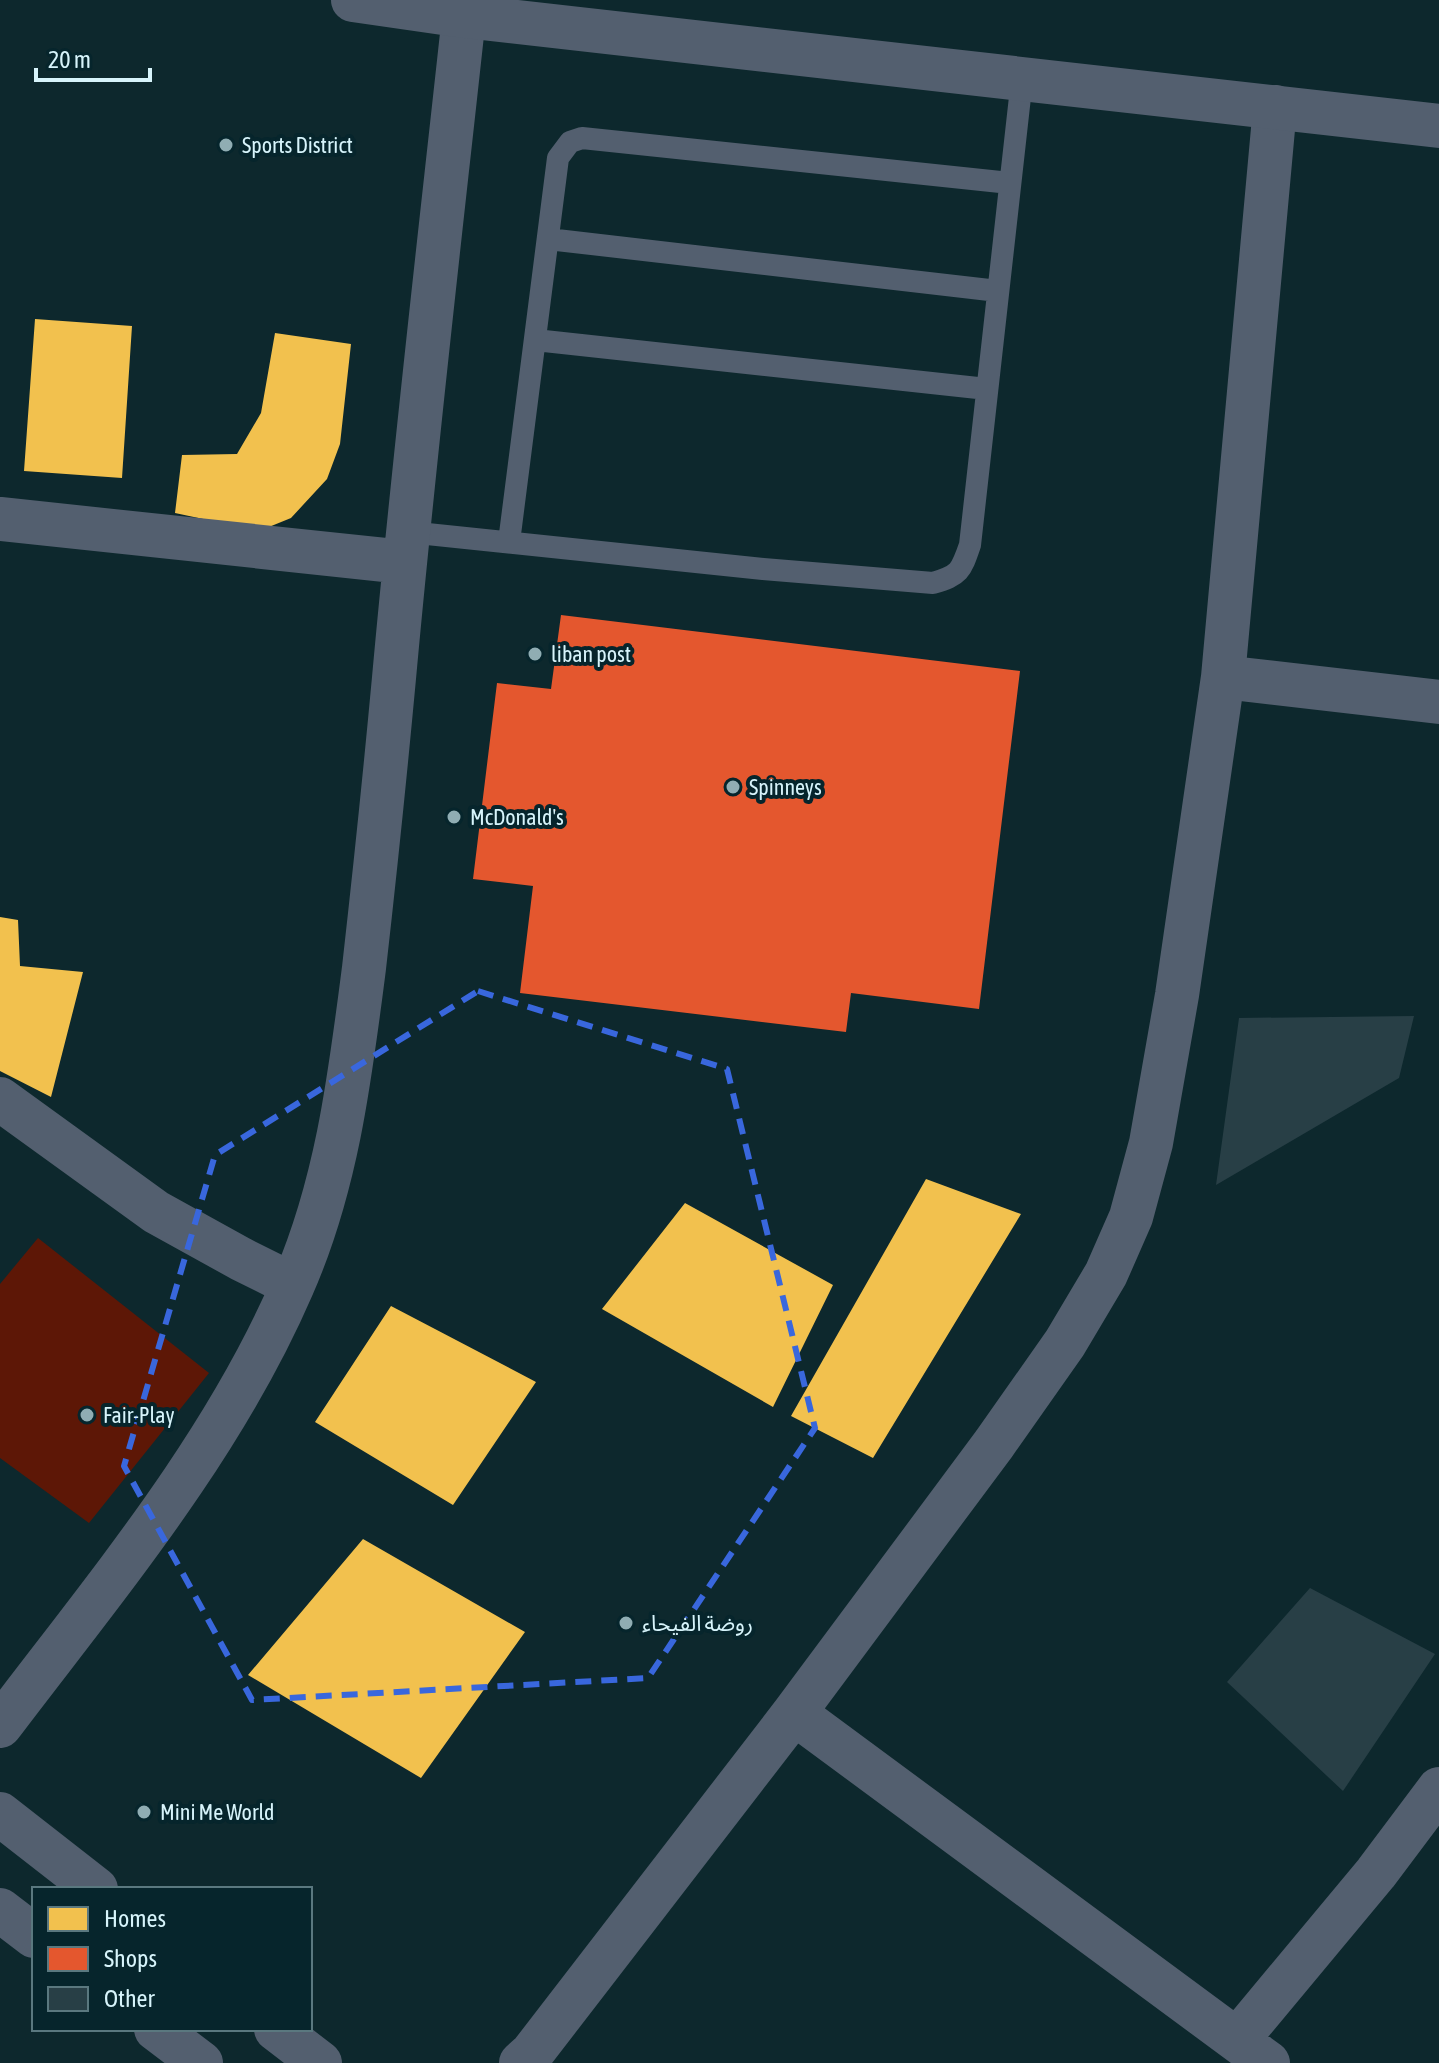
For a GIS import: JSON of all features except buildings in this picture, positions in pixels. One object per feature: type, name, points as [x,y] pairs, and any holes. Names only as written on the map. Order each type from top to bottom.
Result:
[{"type":"street","points":[[353,0],[464,16],[1439,126]]},
{"type":"street","points":[[0,1726],[161,1514],[208,1444],[258,1359],[293,1285],[330,1182],[352,1064],[378,845],[406,547],[464,16]]},
{"type":"street","points":[[527,2060],[794,1713],[994,1444],[1065,1343],[1106,1274],[1131,1217],[1151,1143],[1177,995],[1223,677],[1275,107]]},
{"type":"street","points":[[0,519],[406,547]]},
{"type":"street","points":[[1223,677],[1439,702]]},
{"type":"street","points":[[0,1099],[156,1212],[293,1285]]},
{"type":"street","points":[[794,1713],[1253,2052],[1376,1873],[1439,1789]]},
{"type":"street","points":[[0,1814],[93,1887]]},
{"type":"street","points":[[0,1910],[32,1934]]},
{"type":"street","points":[[159,2031],[201,2063]]},
{"type":"street","points":[[279,2031],[320,2063]]},
{"type":"lane","points":[[406,547],[509,542],[763,569],[933,583],[954,576],[964,563],[970,545],[1022,79]]},
{"type":"lane","points":[[509,542],[558,158],[570,142],[582,138],[1010,183]]},
{"type":"lane","points":[[548,239],[998,291]]},
{"type":"lane","points":[[535,340],[987,389]]},
{"type":"highlighted area","points":[[478,991],[727,1069],[815,1428],[648,1678],[252,1700],[124,1466],[215,1155]]},
{"type":"shaded area","name":"Fair-Play","points":[[38,1238],[209,1373],[89,1523],[0,1458],[0,1284]]},
{"type":"place","name":"Sports District","points":[[226,145]]},
{"type":"place","name":"liban post","points":[[535,654]]},
{"type":"place","name":"Spinneys","points":[[733,787]]},
{"type":"place","name":"McDonald's","points":[[454,817]]},
{"type":"place","name":"Fair-Play","points":[[87,1415]]},
{"type":"place","name":"روضة الفيحاء","points":[[626,1623]]},
{"type":"place","name":"Mini Me World","points":[[144,1812]]}]
